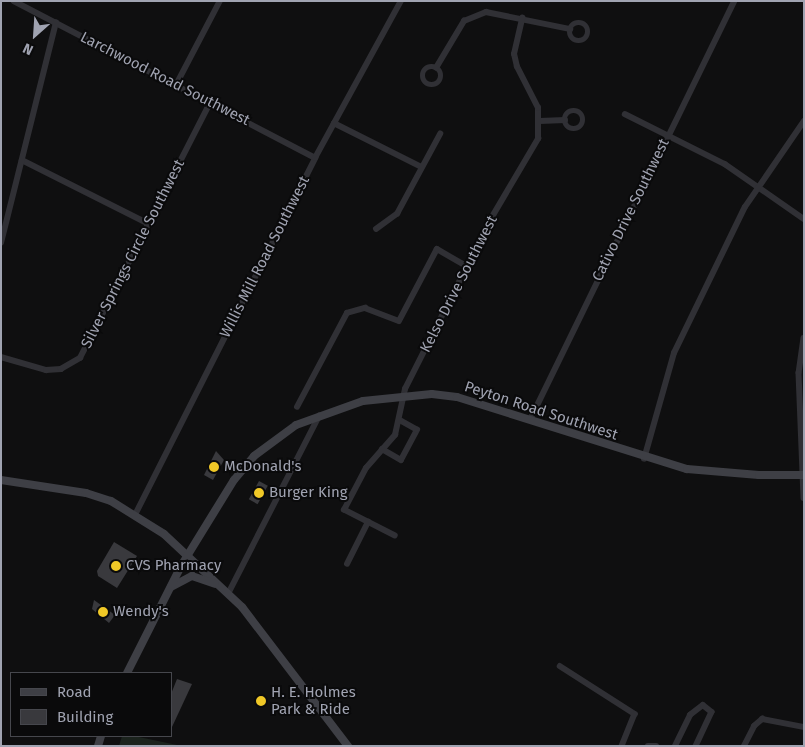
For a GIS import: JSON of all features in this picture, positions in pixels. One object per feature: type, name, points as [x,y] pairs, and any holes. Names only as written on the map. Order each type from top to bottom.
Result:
[{"type":"street","name":"Larchwood Road Southwest","points":[[14,1],[315,158]]},
{"type":"street","points":[[176,85],[220,1]]},
{"type":"street","name":"Willis Mill Road Southwest","points":[[135,515],[315,158],[401,1]]},
{"type":"street","name":"Cativo Drive Southwest","points":[[530,420],[734,1]]},
{"type":"street","points":[[436,68],[456,32],[473,16],[486,12],[570,29]]},
{"type":"street","points":[[522,18],[514,54],[540,121],[565,120]]},
{"type":"street","points":[[1,243],[56,23]]},
{"type":"street","name":"Silver Springs Circle Southwest","points":[[1,357],[46,370],[60,369],[80,358],[210,103]]},
{"type":"street","points":[[625,114],[725,164],[804,219]]},
{"type":"street","name":"Kelso Drive Southwest","points":[[403,397],[467,266],[520,175],[538,139],[540,121]]},
{"type":"street","points":[[644,458],[674,353],[758,187],[804,121]]},
{"type":"street","points":[[334,123],[423,165]]},
{"type":"street","points":[[376,229],[397,214],[440,134]]},
{"type":"street","points":[[22,160],[149,224]]},
{"type":"street","points":[[297,407],[347,313],[365,308],[399,322],[437,249],[467,266]]},
{"type":"street","points":[[804,338],[799,373],[804,498]]},
{"type":"street","points":[[395,536],[344,510],[366,468],[382,450],[401,421],[403,397]]},
{"type":"street","name":"Peyton Road Southwest","points":[[128,672],[168,589],[188,554],[234,480],[254,456],[281,434],[319,415],[363,401],[403,397],[457,397],[644,458],[720,474],[803,474]]},
{"type":"street","points":[[226,590],[319,415]]},
{"type":"street","points":[[382,450],[401,460],[417,430],[401,421]]},
{"type":"street","points":[[1,480],[86,493],[135,515],[188,554],[226,590],[348,746]]},
{"type":"street","points":[[347,564],[368,522]]},
{"type":"street","points":[[168,589],[192,576],[226,590]]},
{"type":"street","points":[[560,666],[635,714],[622,746]]},
{"type":"street","points":[[675,746],[690,715],[703,705],[712,712],[696,746]]},
{"type":"street","points":[[744,746],[754,726],[762,719],[804,727]]},
{"type":"street","points":[[648,746],[656,746]]},
{"type":"shaded area","points":[[122,737],[139,737],[182,746],[119,746]]},
{"type":"building","name":"McDonald's","points":[[216,451],[224,460],[213,480],[204,475]]},
{"type":"building","name":"Burger King","points":[[259,481],[268,486],[258,504],[249,499]]},
{"type":"building","name":"CVS Pharmacy","points":[[114,542],[137,556],[117,588],[98,576],[97,571]]},
{"type":"building","name":"Wendy's","points":[[94,600],[115,615],[109,623],[92,609]]},
{"type":"building","points":[[177,679],[192,684],[172,727],[172,692]]},
{"type":"place","name":"McDonald's","points":[[214,467]]},
{"type":"place","name":"Burger King","points":[[259,493]]},
{"type":"place","name":"CVS Pharmacy","points":[[116,566]]},
{"type":"place","name":"Wendy's","points":[[103,612]]},
{"type":"place","name":"H. E. Holmes Park & Ride","points":[[261,701]]}]
